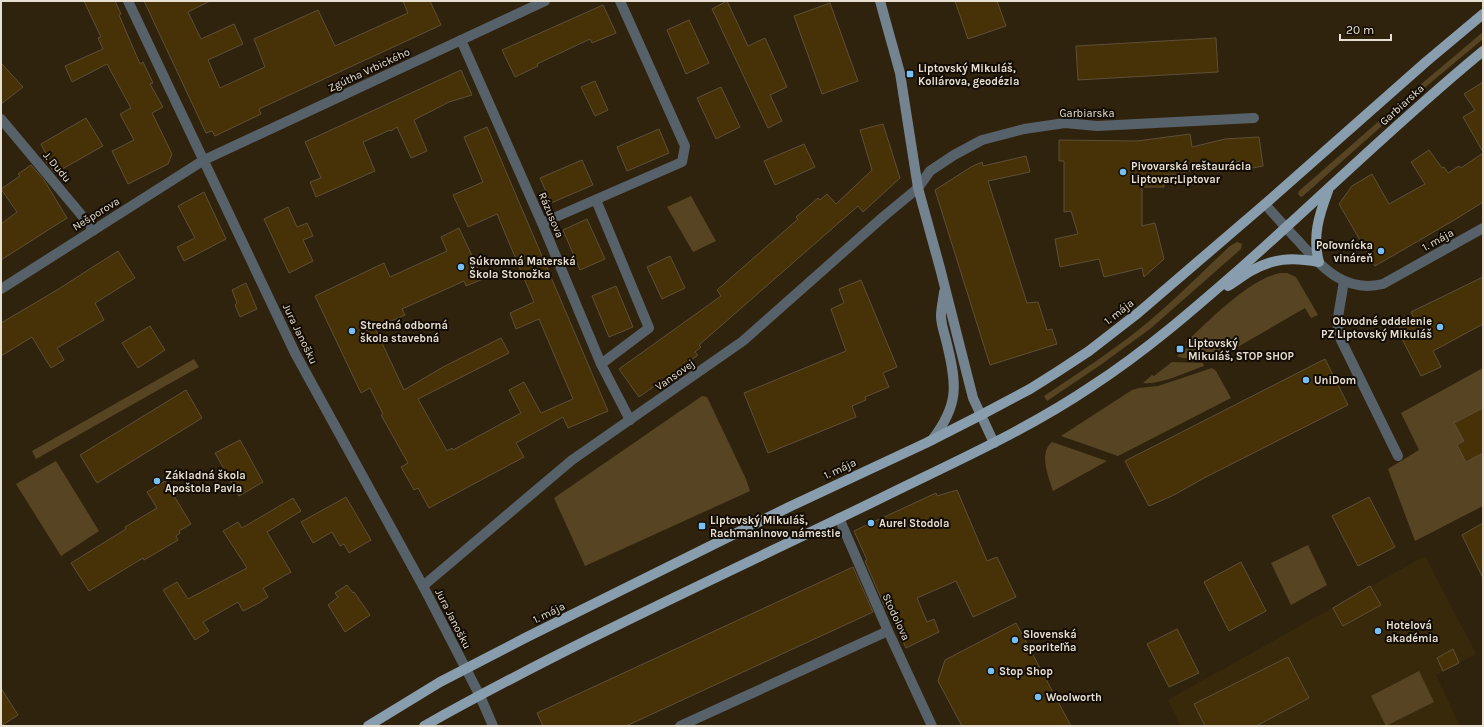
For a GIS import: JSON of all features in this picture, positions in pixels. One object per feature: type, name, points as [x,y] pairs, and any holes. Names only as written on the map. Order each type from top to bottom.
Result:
[{"type":"main road","name":"Garbiarska","points":[[1265,204],[1426,61],[1483,14]]},
{"type":"main road","name":"Garbiarska","points":[[1286,228],[1416,108],[1483,51]]},
{"type":"main road","points":[[1214,292],[1229,285],[1258,267],[1276,261],[1296,258],[1318,262],[1315,249],[1315,238],[1320,214],[1329,189]]},
{"type":"main road","name":"1. mája","points":[[368,726],[465,669],[789,507],[932,440],[1030,389],[1089,351],[1138,313],[1265,204]]},
{"type":"main road","points":[[424,726],[538,665],[692,588],[994,443],[1046,415],[1092,386],[1144,350],[1214,292],[1286,228]]},
{"type":"street","name":"Jura Janošku","points":[[128,1],[295,353],[423,586],[480,696],[493,726]]},
{"type":"street","name":"Zgútha Vrbického","points":[[204,160],[545,1]]},
{"type":"street","points":[[542,222],[682,162],[684,146],[620,1]]},
{"type":"street","points":[[880,1],[900,73],[918,188],[945,286],[973,398],[994,443]]},
{"type":"street","name":"Rázusova","points":[[461,40],[542,222],[601,364],[630,420]]},
{"type":"street","name":"Garbiarska","points":[[930,171],[954,155],[982,140],[1024,129],[1065,123],[1097,126],[1254,118]]},
{"type":"street","name":"J. Dudu","points":[[1,119],[94,230]]},
{"type":"street","name":"Nešporova","points":[[1,289],[204,160]]},
{"type":"street","name":"Vansovej","points":[[423,586],[572,460],[743,341],[883,217],[918,188],[930,171]]},
{"type":"street","points":[[596,200],[649,328],[601,364]]},
{"type":"street","name":"1. mája","points":[[1265,204],[1318,262],[1332,274],[1344,281],[1363,286],[1383,284],[1483,228]]},
{"type":"street","points":[[1344,281],[1337,323],[1341,340],[1398,456]]},
{"type":"street","points":[[932,440],[947,417],[953,401],[954,393],[954,373],[941,317],[945,286]]},
{"type":"street","name":"Stodolova","points":[[839,518],[888,631],[932,726]]},
{"type":"street","points":[[680,726],[888,631]]},
{"type":"shaded area","points":[[1483,32],[1483,39],[1429,84],[1303,196],[1301,197],[1298,194],[1299,191]]},
{"type":"shaded area","points":[[691,196],[716,241],[693,252],[667,207]]},
{"type":"shaded area","points":[[1237,242],[1242,244],[1241,249],[1150,329],[1047,401],[1044,396],[1106,354],[1142,327],[1176,298],[1230,246]]},
{"type":"shaded area","points":[[1280,273],[1287,273],[1296,277],[1318,315],[1311,318],[1305,308],[1217,359],[1182,358],[1177,356],[1189,346],[1186,342],[1230,302],[1255,284]]},
{"type":"shaded area","points":[[194,359],[199,367],[36,459],[32,451]]},
{"type":"shaded area","points":[[1172,362],[1203,363],[1204,366],[1174,378],[1158,382],[1143,383],[1152,375],[1154,376]]},
{"type":"shaded area","points":[[1212,368],[1216,371],[1231,398],[1118,456],[1061,436],[1132,390],[1158,386]]},
{"type":"shaded area","points":[[1483,368],[1483,506],[1415,541],[1388,469],[1419,450],[1401,413]]},
{"type":"shaded area","points":[[702,396],[707,397],[746,479],[750,491],[585,566],[554,498]]},
{"type":"shaded area","points":[[1052,442],[1107,461],[1053,491],[1047,473],[1045,459],[1048,447]]},
{"type":"shaded area","points":[[56,461],[99,531],[61,556],[16,484]]},
{"type":"shaded area","points":[[1308,545],[1327,585],[1291,605],[1271,563]]},
{"type":"shaded area","name":"Hotelová akadémia","points":[[1425,556],[1476,654],[1436,675],[1460,726],[1181,726],[1168,700]]},
{"type":"shaded area","points":[[1419,671],[1434,702],[1386,726],[1371,696]]},
{"type":"building","points":[[84,1],[115,1],[121,14],[119,15],[140,64],[143,62],[153,83],[150,84],[163,107],[152,113],[172,154],[168,164],[128,184],[112,151],[134,140],[120,114],[131,108],[107,64],[72,82],[65,66],[103,49],[98,38],[101,37]]},
{"type":"building","points":[[144,1],[210,1],[188,12],[201,39],[234,24],[243,44],[208,60],[220,88],[265,67],[254,39],[318,10],[335,46],[408,13],[403,1],[430,1],[441,25],[259,109],[261,114],[215,136],[212,131],[206,133]]},
{"type":"building","points":[[727,1],[748,46],[765,38],[787,87],[770,95],[782,121],[768,128],[712,9]]},
{"type":"building","points":[[955,1],[997,1],[1006,26],[968,39]]},
{"type":"building","points":[[830,3],[858,81],[822,94],[794,16]]},
{"type":"building","points":[[603,5],[616,33],[592,43],[590,39],[537,64],[538,66],[515,77],[502,50]]},
{"type":"building","points":[[689,20],[709,63],[686,74],[667,30]]},
{"type":"building","points":[[1216,38],[1218,72],[1078,80],[1076,46]]},
{"type":"building","points":[[1,63],[23,87],[1,104]]},
{"type":"building","points":[[461,70],[472,95],[449,102],[414,120],[427,151],[411,158],[397,127],[391,131],[390,130],[363,142],[375,171],[316,197],[310,182],[321,178],[305,142]]},
{"type":"building","points":[[595,81],[608,110],[595,116],[581,87]]},
{"type":"building","points":[[1483,82],[1483,152],[1463,117],[1475,110],[1464,94]]},
{"type":"building","points":[[721,87],[740,127],[716,139],[697,98]]},
{"type":"building","points":[[86,118],[103,146],[55,173],[42,157],[46,154],[41,144]]},
{"type":"building","points":[[883,124],[900,178],[863,212],[858,206],[699,345],[701,347],[695,352],[698,355],[639,397],[619,369],[721,296],[717,290],[798,219],[796,217],[818,198],[820,200],[827,194],[836,204],[872,170],[860,130]]},
{"type":"building","points":[[487,127],[608,411],[568,428],[563,417],[516,443],[524,457],[429,508],[418,488],[414,490],[401,467],[408,463],[381,415],[383,414],[370,388],[361,393],[315,296],[384,263],[390,277],[447,251],[441,237],[459,228],[483,279],[466,286],[464,281],[402,309],[405,315],[375,328],[404,390],[443,367],[501,338],[509,353],[418,399],[447,451],[452,448],[453,450],[521,413],[509,390],[524,382],[541,413],[573,399],[539,319],[516,329],[510,313],[534,302],[497,214],[468,227],[453,195],[483,182],[464,137]]},
{"type":"building","points":[[659,129],[669,153],[627,171],[617,147]]},
{"type":"building","points":[[1190,134],[1192,147],[1225,139],[1259,137],[1263,166],[1243,170],[1241,161],[1185,172],[1184,175],[1164,175],[1164,187],[1142,187],[1142,226],[1155,223],[1164,259],[1144,277],[1142,268],[1104,277],[1099,259],[1060,267],[1055,239],[1078,234],[1071,211],[1064,212],[1064,161],[1059,161],[1059,140],[1137,141]]},
{"type":"building","points":[[804,144],[815,167],[775,185],[764,161]]},
{"type":"building","points":[[1429,150],[1442,168],[1444,167],[1448,173],[1459,166],[1461,168],[1483,153],[1483,202],[1375,266],[1339,204],[1352,186],[1372,174],[1389,204],[1425,184],[1411,162]]},
{"type":"building","points":[[1026,156],[1030,172],[988,181],[1027,303],[1038,302],[1047,330],[1052,329],[1057,344],[990,365],[935,190],[971,167],[982,162],[983,166]]},
{"type":"building","points":[[582,160],[593,185],[551,203],[540,178]]},
{"type":"building","points":[[31,165],[44,180],[67,218],[1,260],[1,224],[17,212],[1,189],[20,176],[18,174]]},
{"type":"building","points":[[204,192],[226,239],[184,261],[177,247],[195,238],[178,206]]},
{"type":"building","points":[[288,207],[297,227],[307,223],[313,236],[303,240],[313,261],[289,273],[264,219]]},
{"type":"building","points":[[587,219],[605,259],[580,270],[563,230]]},
{"type":"building","points":[[118,251],[135,278],[95,303],[104,320],[57,348],[64,360],[51,368],[32,337],[1,356],[1,323],[57,290]]},
{"type":"building","points":[[670,256],[685,288],[662,299],[647,267]]},
{"type":"building","name":"Obvodné oddelenie PZ Liptovský Mikuláš","points":[[1483,277],[1483,324],[1433,351],[1441,367],[1421,376],[1397,329],[1415,320],[1411,312]]},
{"type":"building","points":[[861,280],[897,367],[883,373],[889,387],[865,397],[866,400],[852,406],[856,417],[768,453],[744,393],[846,351],[831,309],[844,303],[839,289]]},
{"type":"building","points":[[246,283],[257,309],[240,317],[235,305],[237,303],[232,290]]},
{"type":"building","points":[[616,286],[633,327],[609,337],[592,296]]},
{"type":"building","points":[[150,326],[165,350],[138,368],[122,343]]},
{"type":"building","points":[[1325,359],[1348,405],[1204,478],[1174,495],[1149,506],[1125,461]]},
{"type":"building","points":[[186,390],[202,418],[97,483],[80,455]]},
{"type":"building","points":[[1483,408],[1483,453],[1466,462],[1457,445],[1464,441],[1454,423]]},
{"type":"building","points":[[240,440],[263,482],[239,496],[215,453]]},
{"type":"building","points":[[165,481],[191,524],[179,531],[180,533],[176,536],[178,540],[144,560],[143,558],[89,591],[71,563],[126,529],[125,527],[157,508],[147,492]]},
{"type":"building","points":[[957,490],[987,561],[997,557],[1016,597],[973,617],[956,581],[917,598],[927,622],[934,619],[939,632],[906,648],[887,606],[885,607],[854,531],[936,493],[937,496]]},
{"type":"building","points":[[346,497],[371,540],[349,553],[344,544],[340,546],[332,532],[313,543],[301,522]]},
{"type":"building","points":[[1369,497],[1395,547],[1358,566],[1332,516]]},
{"type":"building","points":[[293,498],[301,511],[267,532],[291,572],[263,588],[268,597],[259,603],[243,611],[238,602],[203,622],[209,631],[195,640],[163,590],[177,582],[188,599],[247,568],[223,531],[238,522],[242,528]]},
{"type":"building","points":[[1483,523],[1483,578],[1462,535]]},
{"type":"building","points":[[1241,562],[1266,611],[1229,631],[1204,582]]},
{"type":"building","points":[[853,567],[873,612],[626,726],[543,726],[537,713]]},
{"type":"building","points":[[347,585],[353,593],[354,592],[370,615],[345,632],[328,605],[338,597],[335,593]]},
{"type":"building","points":[[1370,586],[1381,605],[1343,626],[1333,608]]},
{"type":"building","name":"Stop Shop","points":[[1016,623],[1071,726],[962,726],[938,681],[945,660]]},
{"type":"building","points":[[1177,629],[1199,673],[1169,687],[1147,644]]},
{"type":"building","points":[[1453,649],[1459,663],[1443,671],[1437,658]]},
{"type":"building","points":[[1288,657],[1309,698],[1256,726],[1205,726],[1194,704]]},
{"type":"building","points":[[1,688],[18,715],[1,726]]},
{"type":"place","name":"Liptovský Mikuláš, Kollárova, geodézia","points":[[910,74]]},
{"type":"place","name":"Pivovarská reštaurácia Liptovar;Liptovar","points":[[1123,172]]},
{"type":"place","name":"Poľovnícka vináreň","points":[[1381,251]]},
{"type":"place","name":"Súkromná Materská Škola Stonožka","points":[[461,267]]},
{"type":"place","name":"Obvodné oddelenie PZ Liptovský Mikuláš","points":[[1440,327]]},
{"type":"place","name":"Stredná odborná škola stavebná","points":[[352,331]]},
{"type":"place","name":"Liptovský Mikuláš, STOP SHOP","points":[[1180,349]]},
{"type":"place","name":"UniDom","points":[[1306,380]]},
{"type":"place","name":"Základná škola Apoštola Pavla","points":[[157,481]]},
{"type":"place","name":"Aurel Stodola","points":[[871,523]]},
{"type":"place","name":"Liptovský Mikuláš, Rachmaninovo námestie","points":[[702,526]]},
{"type":"place","name":"Hotelová akadémia","points":[[1378,631]]},
{"type":"place","name":"Slovenská sporiteľňa","points":[[1015,640]]},
{"type":"place","name":"Stop Shop","points":[[991,671]]},
{"type":"place","name":"Woolworth","points":[[1038,697]]}]
